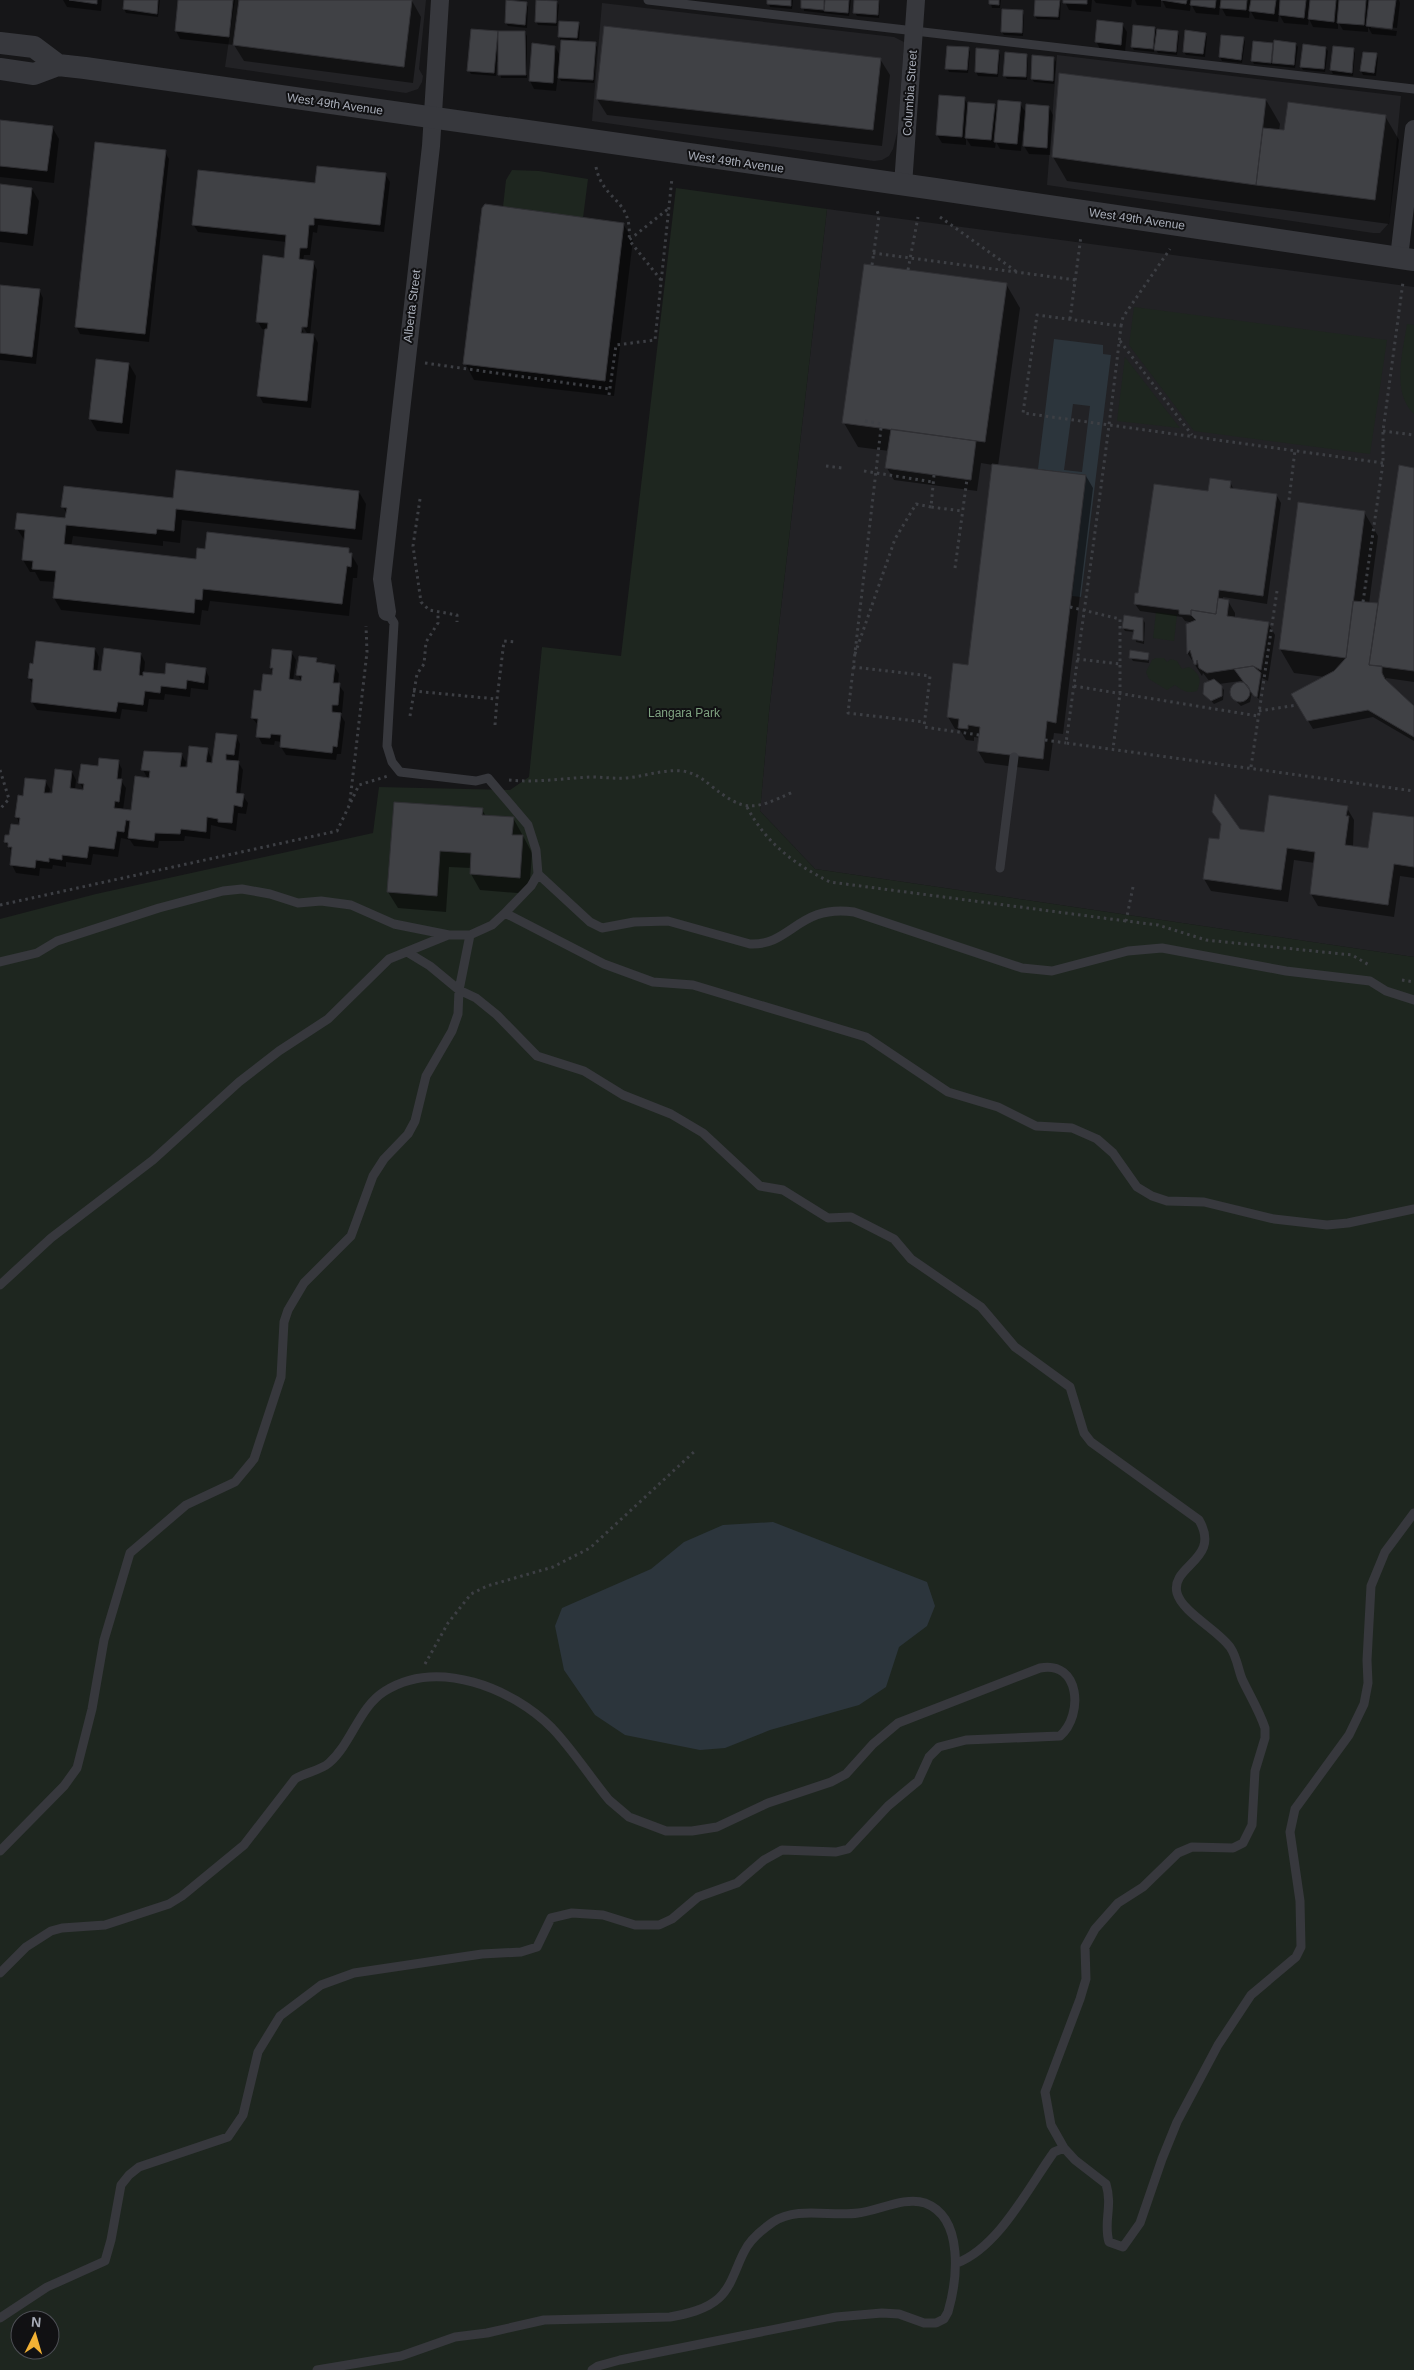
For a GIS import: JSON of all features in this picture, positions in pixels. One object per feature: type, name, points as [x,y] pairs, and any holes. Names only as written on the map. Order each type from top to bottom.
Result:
[{"type":"street","name":"Alberta Street","points":[[387,612],[382,578],[431,146],[440,0]]},
{"type":"street","name":"Columbia Street","points":[[903,185],[916,0]]},
{"type":"street","name":"West 49th Avenue","points":[[0,42],[34,47],[58,65]]},
{"type":"street","name":"West 49th Avenue","points":[[0,69],[34,74],[58,65],[903,185],[1407,259]]},
{"type":"street","points":[[1407,259],[1414,129]]},
{"type":"lane","points":[[648,0],[1414,89]]},
{"type":"lane","points":[[0,962],[37,953],[57,941],[159,908],[223,891],[242,890],[270,894],[298,903],[322,901],[351,905],[394,924],[449,935],[470,935],[492,924],[505,914],[531,886],[538,874],[536,850],[528,825],[488,778],[476,781],[400,772],[392,762],[387,746],[394,623],[387,612]]},
{"type":"lane","points":[[1000,868],[1014,757]]},
{"type":"lane","points":[[538,874],[590,922],[602,928],[634,922],[668,921],[759,945],[774,940],[812,916],[825,911],[840,910],[854,912],[1022,968],[1060,970],[1087,960],[1128,951],[1162,948],[1286,971],[1370,981],[1386,991],[1414,1000]]},
{"type":"lane","points":[[505,914],[604,964],[653,982],[693,985],[866,1037],[948,1092],[998,1107],[1036,1126],[1072,1128],[1097,1139],[1113,1154],[1137,1187],[1152,1196],[1167,1201],[1204,1202],[1274,1219],[1327,1225],[1348,1223],[1414,1209]]},
{"type":"lane","points":[[0,1285],[51,1238],[153,1160],[239,1082],[279,1050],[328,1019],[389,959],[449,935]]},
{"type":"lane","points":[[0,1851],[64,1786],[77,1768],[92,1709],[104,1640],[130,1553],[186,1505],[235,1482],[254,1459],[281,1377],[284,1322],[288,1310],[304,1283],[351,1236],[373,1176],[384,1159],[408,1134],[415,1121],[426,1076],[452,1031],[458,1014],[459,990],[470,935]]},
{"type":"lane","points":[[407,952],[430,966],[459,990],[476,998],[497,1014],[537,1056],[584,1071],[623,1095],[670,1114],[703,1133],[760,1186],[783,1190],[828,1218],[851,1216],[894,1239],[911,1259],[981,1307],[1015,1347],[1070,1386],[1084,1433],[1091,1442],[1199,1520],[1206,1532],[1203,1550],[1177,1583],[1178,1594],[1185,1605],[1230,1647],[1265,1728],[1265,1738],[1255,1771],[1252,1825],[1243,1843],[1232,1848],[1192,1847],[1178,1853],[1143,1887],[1118,1903],[1094,1929],[1085,1947],[1086,1979],[1045,2092],[1051,2125],[1064,2148],[1074,2160],[1106,2184],[1110,2206],[1107,2234],[1109,2242],[1123,2247],[1140,2223],[1177,2122],[1218,2045],[1251,1995],[1296,1958],[1301,1947],[1300,1901],[1290,1832],[1295,1809],[1308,1788],[1349,1735],[1364,1704],[1368,1684],[1367,1660],[1371,1586],[1385,1552],[1414,1513]]},
{"type":"lane","points":[[0,1973],[26,1947],[50,1931],[62,1928],[105,1926],[169,1904],[182,1896],[244,1845],[295,1779],[306,1772],[328,1764],[372,1702],[384,1691],[411,1681],[439,1677],[459,1679],[486,1686],[511,1698],[552,1728],[609,1800],[620,1810],[629,1817],[651,1827],[681,1832],[716,1827],[775,1800],[831,1782],[846,1774],[880,1738],[898,1723],[1040,1668],[1058,1668],[1065,1673],[1074,1691],[1075,1712],[1068,1730],[1060,1736],[966,1740],[939,1747],[929,1757],[918,1781],[888,1806],[848,1849],[836,1852],[782,1850],[764,1860],[737,1883],[698,1897],[672,1919],[658,1925],[634,1925],[603,1915],[572,1913],[551,1918],[537,1947],[521,1952],[482,1954],[354,1973],[321,1985],[280,2016],[258,2052],[243,2116],[228,2138],[139,2167],[121,2185],[111,2240],[105,2261],[48,2287],[0,2318]]},
{"type":"lane","points":[[956,2263],[973,2257],[1008,2219],[1054,2152],[1064,2148]]},
{"type":"lane","points":[[317,2370],[401,2356],[455,2337],[487,2334],[544,2320],[670,2317],[685,2314],[718,2299],[732,2280],[745,2250],[771,2223],[784,2216],[859,2213],[908,2202],[925,2203],[938,2212],[946,2221],[952,2236],[956,2263],[948,2312],[944,2319],[936,2323],[924,2322],[899,2314],[882,2313],[836,2317],[620,2360],[598,2366],[592,2370]]},
{"type":"path","points":[[596,167],[598,179],[605,191],[620,202],[628,215],[629,240],[661,280]]},
{"type":"path","points":[[609,395],[616,345],[654,340],[672,178]]},
{"type":"path","points":[[872,265],[879,216],[876,208]]},
{"type":"path","points":[[629,240],[669,209]]},
{"type":"path","points":[[940,216],[1018,272]]},
{"type":"path","points":[[908,270],[918,217]]},
{"type":"path","points":[[1070,319],[1081,236]]},
{"type":"path","points":[[1066,743],[1123,316],[1170,248]]},
{"type":"path","points":[[873,253],[1076,280]]},
{"type":"path","points":[[1363,602],[1383,462],[1383,431],[1403,282]]},
{"type":"path","points":[[1121,326],[1036,315],[1023,413],[1383,462]]},
{"type":"path","points":[[1120,341],[1193,436]]},
{"type":"path","points":[[423,363],[610,389]]},
{"type":"path","points":[[864,421],[881,426],[848,712],[925,722]]},
{"type":"path","points":[[1383,431],[1414,435]]},
{"type":"path","points":[[1289,500],[1295,450]]},
{"type":"path","points":[[826,466],[842,468]]},
{"type":"path","points":[[864,471],[933,482]]},
{"type":"path","points":[[931,507],[934,475]]},
{"type":"path","points":[[955,568],[967,479]]},
{"type":"path","points":[[420,499],[413,546],[421,602],[429,610],[457,616],[457,622]]},
{"type":"path","points":[[853,660],[895,539],[916,504],[962,511]]},
{"type":"path","points":[[1251,767],[1277,591]]},
{"type":"path","points":[[1070,607],[1120,619],[1122,664],[1112,749]]},
{"type":"path","points":[[410,716],[417,674],[424,664],[428,637],[438,623],[438,613]]},
{"type":"path","points":[[349,805],[367,652],[366,626]]},
{"type":"path","points":[[495,724],[504,641],[518,642]]},
{"type":"path","points":[[1078,658],[1122,664]]},
{"type":"path","points":[[852,667],[930,676],[924,728],[979,735]]},
{"type":"path","points":[[1074,686],[1258,716]]},
{"type":"path","points":[[413,691],[497,699]]},
{"type":"path","points":[[1259,711],[1297,705]]},
{"type":"path","points":[[1045,740],[1414,791]]},
{"type":"path","points":[[0,770],[9,799],[0,810]]},
{"type":"path","points":[[488,778],[531,782],[594,777],[624,778],[675,770],[699,776],[733,803],[747,807],[777,800],[793,792]]},
{"type":"path","points":[[0,905],[337,831],[359,785],[400,772]]},
{"type":"path","points":[[747,807],[759,829],[801,868],[830,882],[1158,925],[1206,940],[1352,955],[1373,968]]},
{"type":"path","points":[[1126,921],[1133,887]]},
{"type":"path","points":[[1394,978],[1414,982]]},
{"type":"path","points":[[411,1681],[426,1664],[448,1623],[471,1594],[487,1586],[553,1567],[590,1548],[696,1450]]},
{"type":"shaded area","points":[[235,0],[426,0],[419,69],[423,76],[422,82],[418,89],[406,93],[225,67]]},
{"type":"shaded area","points":[[602,3],[894,37],[904,42],[898,129],[893,149],[889,156],[882,160],[874,161],[592,121]]},
{"type":"shaded area","points":[[1057,55],[1401,96],[1389,223],[1380,233],[1373,233],[1047,185]]},
{"type":"shaded area","points":[[827,209],[1414,287],[1414,957],[815,869],[760,811],[769,712]]},
{"type":"shaded area","points":[[1054,339],[1103,345],[1103,354],[1111,355],[1081,597],[1072,596],[1086,475],[1038,469]],"holes":[[[1073,404],[1090,406],[1082,472],[1064,470]]]},
{"type":"shaded area","points":[[773,1522],[927,1582],[935,1606],[927,1626],[899,1647],[886,1687],[859,1705],[770,1730],[725,1748],[700,1750],[625,1735],[595,1715],[564,1670],[555,1626],[562,1608],[651,1569],[684,1542],[723,1525]]},
{"type":"green space","points":[[512,170],[539,171],[588,179],[583,218],[503,207],[506,180]]},
{"type":"green space","name":"Langara Park","points":[[676,188],[827,209],[769,712],[760,811],[815,869],[1414,957],[1414,2370],[0,2370],[0,919],[96,894],[373,833],[379,787],[510,790],[529,777],[542,647],[621,656]]},
{"type":"green space","points":[[1134,307],[1387,340],[1370,454],[1194,431],[1129,345]]},
{"type":"green space","points":[[1407,324],[1414,325],[1414,414],[1407,405],[1403,395],[1400,371]]},
{"type":"green space","points":[[1125,357],[1180,428],[1117,421]]},
{"type":"green space","points":[[1156,612],[1177,615],[1174,641],[1153,638]]},
{"type":"green space","points":[[1164,658],[1167,662],[1171,659],[1177,661],[1182,669],[1189,667],[1193,669],[1199,677],[1197,691],[1187,692],[1175,685],[1167,690],[1149,679],[1146,672],[1152,660]]},
{"type":"building","points":[[69,0],[97,0],[97,4]]},
{"type":"building","points":[[124,0],[158,0],[157,14],[123,9]]},
{"type":"building","points":[[178,0],[233,0],[229,37],[175,31]]},
{"type":"building","points":[[239,0],[412,0],[404,67],[233,45]]},
{"type":"building","points":[[506,0],[527,2],[525,25],[505,23]]},
{"type":"building","points":[[536,0],[557,1],[556,23],[535,22]]},
{"type":"building","points":[[767,0],[791,0],[791,6],[767,4]]},
{"type":"building","points":[[801,0],[824,0],[824,10],[801,8]]},
{"type":"building","points":[[825,0],[849,0],[848,13],[824,11]]},
{"type":"building","points":[[854,0],[879,0],[878,15],[853,13]]},
{"type":"building","points":[[989,0],[999,0],[999,5],[989,4]]},
{"type":"building","points":[[1035,0],[1060,0],[1058,17],[1034,16]]},
{"type":"building","points":[[1063,0],[1087,0],[1087,4],[1063,3]]},
{"type":"building","points":[[1161,0],[1187,0],[1186,4]]},
{"type":"building","points":[[1191,0],[1216,0],[1215,8],[1190,5]]},
{"type":"building","points":[[1221,0],[1247,0],[1246,10],[1220,8]]},
{"type":"building","points":[[1251,0],[1276,0],[1274,14],[1249,11]]},
{"type":"building","points":[[1280,0],[1306,0],[1304,18],[1279,15]]},
{"type":"building","points":[[1310,0],[1336,0],[1334,22],[1308,19]]},
{"type":"building","points":[[1339,0],[1366,0],[1364,25],[1337,23]]},
{"type":"building","points":[[1369,0],[1396,0],[1392,29],[1366,26]]},
{"type":"building","points":[[1002,9],[1023,10],[1022,33],[1001,32]]},
{"type":"building","points":[[1097,20],[1123,23],[1121,45],[1095,42]]},
{"type":"building","points":[[559,21],[579,22],[577,38],[558,37]]},
{"type":"building","points":[[1133,25],[1155,27],[1153,49],[1131,47]]},
{"type":"building","points":[[604,26],[881,58],[873,130],[596,99]]},
{"type":"building","points":[[471,29],[498,31],[494,73],[467,71]]},
{"type":"building","points":[[1157,29],[1178,31],[1176,52],[1154,50]]},
{"type":"building","points":[[1185,30],[1206,33],[1203,54],[1183,52]]},
{"type":"building","points":[[498,31],[525,31],[526,75],[498,75]]},
{"type":"building","points":[[1221,35],[1244,37],[1241,60],[1219,57]]},
{"type":"building","points":[[561,40],[596,42],[593,80],[558,78]]},
{"type":"building","points":[[1274,40],[1296,43],[1294,65],[1272,63]]},
{"type":"building","points":[[1253,41],[1273,43],[1271,63],[1251,61]]},
{"type":"building","points":[[532,43],[555,46],[553,83],[529,81]]},
{"type":"building","points":[[1303,44],[1326,47],[1324,69],[1300,67]]},
{"type":"building","points":[[947,46],[969,47],[967,70],[945,69]]},
{"type":"building","points":[[1333,46],[1354,48],[1352,73],[1330,70]]},
{"type":"building","points":[[976,48],[999,50],[997,74],[975,72]]},
{"type":"building","points":[[1005,52],[1027,54],[1026,77],[1003,76]]},
{"type":"building","points":[[1363,52],[1377,53],[1374,73],[1360,71]]},
{"type":"building","points":[[1032,55],[1054,57],[1053,81],[1031,79]]},
{"type":"building","points":[[1059,73],[1266,99],[1256,185],[1052,157]]},
{"type":"building","points":[[939,95],[965,97],[962,137],[936,135]]},
{"type":"building","points":[[998,100],[1021,102],[1017,144],[994,142]]},
{"type":"building","points":[[968,102],[995,104],[991,140],[965,138]]},
{"type":"building","points":[[1288,102],[1386,115],[1375,200],[1256,185],[1263,128],[1284,130]]},
{"type":"building","points":[[1026,104],[1049,106],[1047,148],[1023,146]]},
{"type":"building","points":[[0,120],[53,126],[47,171],[0,166]]},
{"type":"building","points":[[95,142],[166,150],[145,334],[75,327]]},
{"type":"building","points":[[317,166],[386,173],[380,225],[314,218],[314,225],[309,225],[307,248],[300,248],[299,259],[314,261],[307,327],[302,327],[301,333],[314,334],[307,401],[257,396],[265,329],[267,329],[268,323],[256,322],[263,255],[284,258],[286,235],[192,225],[198,170],[315,183]]},
{"type":"building","points":[[0,184],[32,188],[27,234],[0,231]]},
{"type":"building","points":[[485,204],[624,223],[605,381],[463,364],[482,208]]},
{"type":"building","points":[[864,264],[1007,283],[985,442],[842,423]]},
{"type":"building","points":[[0,285],[40,289],[32,357],[0,353]]},
{"type":"building","points":[[96,359],[129,363],[122,423],[89,419]]},
{"type":"building","points":[[891,429],[976,441],[971,480],[885,468]]},
{"type":"building","points":[[992,464],[1086,475],[1056,723],[1047,721],[1043,759],[977,751],[980,727],[968,725],[968,729],[958,728],[959,719],[947,717],[953,663],[968,665]]},
{"type":"building","points":[[1399,465],[1414,468],[1414,671],[1369,665]]},
{"type":"building","points":[[176,470],[359,491],[355,529],[176,509],[174,531],[157,529],[156,534],[66,525],[64,544],[196,559],[197,548],[205,549],[207,532],[349,548],[349,553],[352,553],[351,567],[347,566],[342,604],[203,589],[202,600],[195,599],[194,613],[53,598],[56,571],[32,569],[33,561],[22,560],[25,530],[15,529],[17,513],[65,518],[67,508],[61,507],[64,486],[173,498]]},
{"type":"building","points":[[1210,478],[1231,481],[1230,488],[1277,494],[1263,596],[1219,590],[1216,614],[1191,610],[1191,615],[1179,614],[1179,610],[1134,604],[1135,593],[1138,593],[1154,484],[1208,491]]},
{"type":"building","points":[[1298,502],[1365,511],[1346,658],[1279,649]]},
{"type":"building","points":[[1218,598],[1229,600],[1227,616],[1269,622],[1261,670],[1253,666],[1207,673],[1199,668],[1197,660],[1196,665],[1194,664],[1190,650],[1187,654],[1186,624],[1196,620],[1191,615],[1191,610],[1216,614]]},
{"type":"building","points":[[1353,601],[1378,603],[1369,665],[1382,666],[1382,673],[1385,679],[1414,706],[1414,737],[1368,710],[1307,721],[1291,694],[1334,671],[1346,658]]},
{"type":"building","points":[[1124,615],[1143,618],[1143,641],[1132,639],[1134,630],[1122,628]]},
{"type":"building","points":[[36,641],[95,648],[93,670],[101,671],[104,648],[141,653],[139,675],[143,676],[143,672],[165,674],[166,663],[206,668],[204,683],[187,680],[186,689],[161,686],[160,693],[145,691],[143,705],[118,702],[116,712],[31,702],[33,679],[28,678],[30,663],[33,664]]},
{"type":"building","points":[[272,649],[292,651],[289,679],[301,681],[302,676],[296,675],[299,656],[317,658],[316,662],[335,665],[333,683],[340,683],[338,705],[332,705],[332,712],[341,713],[337,747],[333,746],[332,753],[280,747],[281,735],[271,734],[270,738],[256,737],[258,719],[251,718],[254,690],[261,691],[263,674],[272,675],[273,668],[270,668]]},
{"type":"building","points":[[1130,650],[1149,653],[1148,660],[1129,658]]},
{"type":"building","points":[[1253,666],[1261,673],[1257,697],[1254,696],[1234,669]]},
{"type":"building","points":[[1214,679],[1222,686],[1222,696],[1211,701],[1203,694],[1204,683]]},
{"type":"building","points":[[1240,682],[1247,685],[1250,692],[1247,699],[1240,702],[1233,699],[1230,692],[1233,685]]},
{"type":"building","points":[[216,733],[237,735],[234,755],[226,754],[226,760],[239,761],[236,793],[244,794],[242,807],[234,805],[232,823],[218,822],[218,819],[207,817],[206,832],[181,829],[180,834],[155,833],[154,841],[128,838],[130,821],[126,820],[124,832],[117,831],[114,849],[89,846],[87,858],[62,855],[62,860],[49,858],[49,862],[36,860],[35,868],[10,865],[12,847],[8,847],[8,843],[4,842],[5,835],[9,835],[11,824],[19,825],[20,818],[15,817],[18,795],[23,796],[25,778],[46,780],[44,793],[52,793],[55,769],[72,771],[70,788],[83,790],[84,784],[78,783],[81,764],[98,766],[99,758],[119,760],[117,779],[122,779],[119,802],[115,801],[114,808],[131,810],[135,776],[149,778],[150,771],[141,770],[144,751],[182,753],[180,767],[187,767],[189,746],[208,748],[206,762],[212,763]]},
{"type":"building","points":[[1215,794],[1240,829],[1264,832],[1269,795],[1348,806],[1346,816],[1349,816],[1345,845],[1368,848],[1373,812],[1414,817],[1414,867],[1394,864],[1388,905],[1310,894],[1315,852],[1287,848],[1281,890],[1203,879],[1209,838],[1219,839],[1221,824],[1212,812]]},
{"type":"building","points":[[394,802],[483,808],[482,815],[514,817],[512,835],[523,835],[520,878],[470,874],[471,853],[440,851],[437,896],[387,892]]}]
